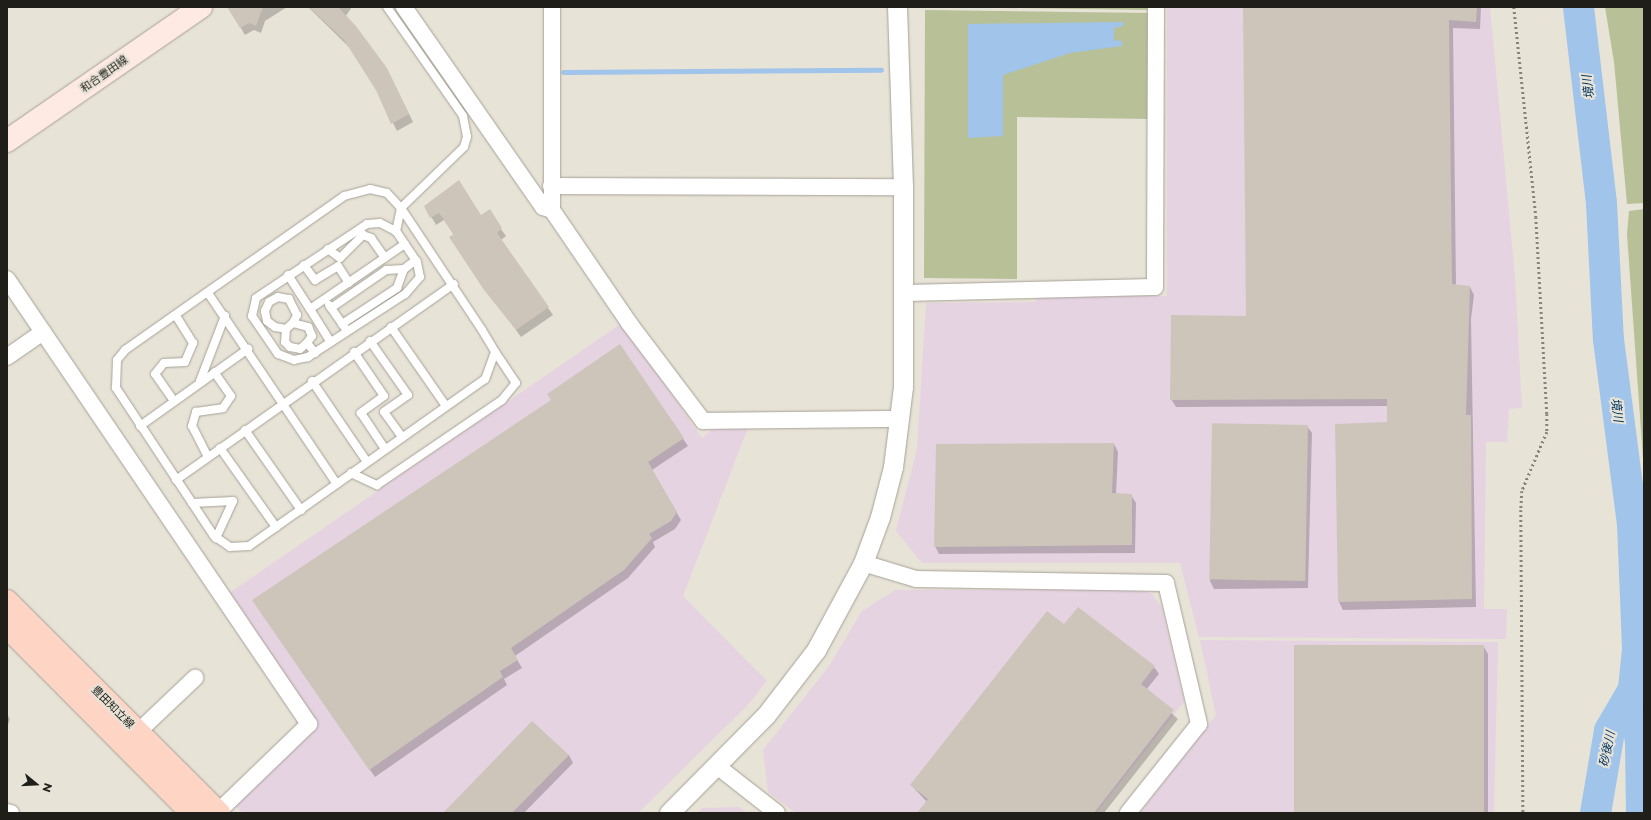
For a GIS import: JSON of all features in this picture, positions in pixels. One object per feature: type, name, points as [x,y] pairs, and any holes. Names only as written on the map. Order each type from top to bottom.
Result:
[{"type":"main road","name":"和合豊田線","points":[[7,141],[201,7]]},
{"type":"main road","name":"豊田知立線","points":[[7,602],[219,812]]},
{"type":"main road","name":"豊田知立線","points":[[7,627],[183,810]]},
{"type":"street","points":[[404,7],[543,207],[552,210]]},
{"type":"street","points":[[552,7],[552,210],[629,323],[703,421],[900,420]]},
{"type":"street","points":[[669,813],[766,716],[816,650],[863,563],[893,467],[900,420],[904,293],[903,188],[897,7]]},
{"type":"street","points":[[904,293],[1154,287],[1156,7]]},
{"type":"street","points":[[551,186],[903,188]]},
{"type":"street","points":[[7,279],[309,724],[219,812]]},
{"type":"street","points":[[7,357],[43,332]]},
{"type":"street","points":[[863,563],[916,579],[1166,583],[1199,724],[1128,813]]},
{"type":"street","points":[[138,732],[195,678]]},
{"type":"street","points":[[717,766],[777,813]]},
{"type":"street","points":[[7,812],[11,813]]},
{"type":"lane","points":[[387,7],[463,116],[467,137],[464,147],[401,208],[396,230]]},
{"type":"lane","points":[[351,473],[378,485],[502,400],[516,383],[495,352],[454,284],[401,208],[386,193],[370,189],[344,196],[176,316],[125,350],[117,360],[116,388],[216,538],[230,547],[249,546],[351,473],[485,379],[495,352]]},
{"type":"lane","points":[[380,223],[396,230],[416,260],[420,277],[405,294],[315,353],[294,360],[278,354],[258,327],[252,316],[256,298],[288,275],[367,224],[380,223]]},
{"type":"lane","points":[[328,249],[340,258],[363,235],[371,238],[385,258]]},
{"type":"lane","points":[[310,309],[405,244]]},
{"type":"lane","points":[[342,324],[397,288],[404,269],[416,260]]},
{"type":"lane","points":[[304,265],[315,280],[338,266],[349,283]]},
{"type":"lane","points":[[331,308],[386,270],[404,269]]},
{"type":"lane","points":[[288,275],[331,342]]},
{"type":"lane","points":[[176,480],[312,381],[454,284]]},
{"type":"lane","points":[[208,293],[284,401],[337,484]]},
{"type":"lane","points":[[286,329],[275,327],[267,321],[265,311],[278,297],[289,298],[295,306],[297,315],[293,323],[286,329],[285,342],[290,347],[300,349],[312,336],[308,327],[293,323]]},
{"type":"lane","points":[[325,299],[347,332]]},
{"type":"lane","points":[[174,402],[155,374],[164,363],[185,362],[193,343],[176,316]]},
{"type":"lane","points":[[200,381],[225,316]]},
{"type":"lane","points":[[258,327],[267,321]]},
{"type":"lane","points":[[391,327],[446,406]]},
{"type":"lane","points":[[370,342],[408,395],[384,412],[402,437]]},
{"type":"lane","points":[[307,343],[315,353]]},
{"type":"lane","points":[[140,426],[200,381],[248,349]]},
{"type":"lane","points":[[354,352],[384,396],[361,413],[385,449]]},
{"type":"lane","points":[[208,457],[192,426],[196,412],[223,408],[231,396],[214,372]]},
{"type":"lane","points":[[312,381],[367,462]]},
{"type":"lane","points":[[244,430],[301,510]]},
{"type":"lane","points":[[220,448],[276,527]]},
{"type":"lane","points":[[192,503],[233,501],[216,538]]},
{"type":"path","points":[[1514,7],[1536,217],[1547,414],[1547,432],[1522,491],[1523,813]]},
{"type":"shaded area","points":[[1167,7],[1490,7],[1515,277],[1522,408],[1509,409],[1507,442],[1486,442],[1484,609],[1507,609],[1506,639],[1199,637],[1180,563],[922,563],[896,531],[917,449],[926,303],[1036,302],[1036,295],[1167,296]]},
{"type":"shaded area","points":[[622,323],[702,438],[715,427],[748,428],[683,596],[767,681],[746,707],[638,813],[243,813],[231,802],[314,725],[225,596]]},
{"type":"shaded area","points":[[1139,589],[1152,594],[1162,608],[1184,702],[1096,813],[796,813],[768,792],[763,750],[829,666],[862,611],[895,590]]},
{"type":"shaded area","points":[[1200,640],[1498,642],[1494,813],[1140,813],[1216,715]]},
{"type":"shaded area","points":[[739,807],[747,813],[698,813],[702,808]]},
{"type":"green space","points":[[936,7],[1150,7],[1150,10]]},
{"type":"green space","points":[[1605,7],[1644,7],[1644,203],[1627,204],[1614,62]]},
{"type":"green space","points":[[925,10],[1152,13],[1150,119],[1017,117],[1017,279],[924,278]]},
{"type":"green space","points":[[1644,209],[1644,473],[1627,234],[1629,211]]},
{"type":"water","points":[[1123,22],[1123,26],[1114,28],[1114,40],[1122,41],[1122,46],[1070,53],[1003,75],[1003,136],[968,138],[968,24]]},
{"type":"building","points":[[227,7],[263,7],[256,26],[249,23],[240,28]]},
{"type":"building","points":[[309,7],[338,7],[356,26],[387,68],[409,114],[391,124],[376,90],[344,40]]},
{"type":"building","points":[[1243,7],[1477,7],[1476,22],[1449,20],[1452,284],[1470,286],[1466,415],[1471,415],[1472,599],[1338,602],[1335,424],[1387,422],[1387,399],[1170,400],[1171,315],[1246,316]]},
{"type":"building","points":[[459,180],[481,215],[490,209],[502,228],[497,233],[549,307],[516,330],[484,290],[449,237],[454,234],[439,213],[430,218],[424,206]]},
{"type":"building","points":[[620,344],[684,438],[648,462],[677,512],[671,521],[649,534],[652,538],[624,570],[511,648],[518,660],[500,671],[503,677],[369,770],[252,600],[551,400],[547,394]]},
{"type":"building","points":[[1212,423],[1308,425],[1305,581],[1209,579]]},
{"type":"building","points":[[1114,443],[1112,493],[1132,494],[1132,545],[934,547],[936,444]]},
{"type":"building","points":[[1078,607],[1155,666],[1141,684],[1174,710],[1094,813],[917,813],[928,799],[910,785],[1047,611],[1064,624]]},
{"type":"building","points":[[1294,645],[1484,645],[1484,813],[1294,813]]},
{"type":"building","points":[[532,721],[569,755],[512,813],[443,813]]},
{"type":"waterway","name":"境川","points":[[1578,7],[1601,203],[1608,339],[1632,523],[1637,649],[1633,689],[1640,742],[1641,813]]},
{"type":"waterway","points":[[563,72],[881,70]]},
{"type":"waterway","name":"砂後川","points":[[1595,813],[1609,730],[1633,689]]}]
